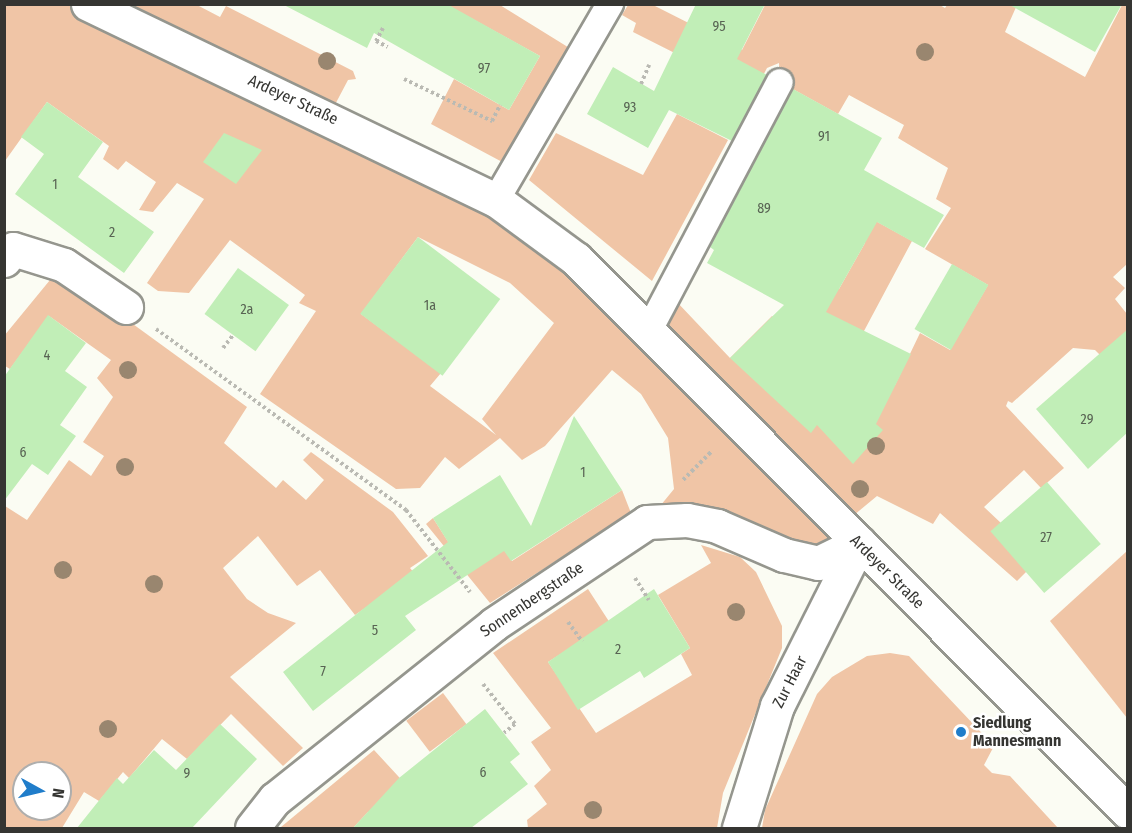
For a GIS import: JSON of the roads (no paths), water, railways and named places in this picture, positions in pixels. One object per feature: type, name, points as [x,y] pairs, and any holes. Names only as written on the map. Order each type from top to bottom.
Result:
[{"type":"main road","name":"Ardeyer Straße","points":[[88,4],[496,200],[576,259],[1128,812]]},
{"type":"main road","points":[[4,260],[13,249],[64,265],[126,307]]},
{"type":"main road","name":"Sonnenbergstraße","points":[[252,828],[275,799],[494,624],[647,522],[687,520],[717,526],[784,555],[818,563],[859,543]]},
{"type":"main road","name":"Zur Haar","points":[[739,828],[777,706],[859,543]]},
{"type":"lane","points":[[496,200],[610,4]]},
{"type":"lane","points":[[649,330],[780,82]]},
{"type":"place","name":"Siedlung Mannesmann","points":[[961,732]]}]
